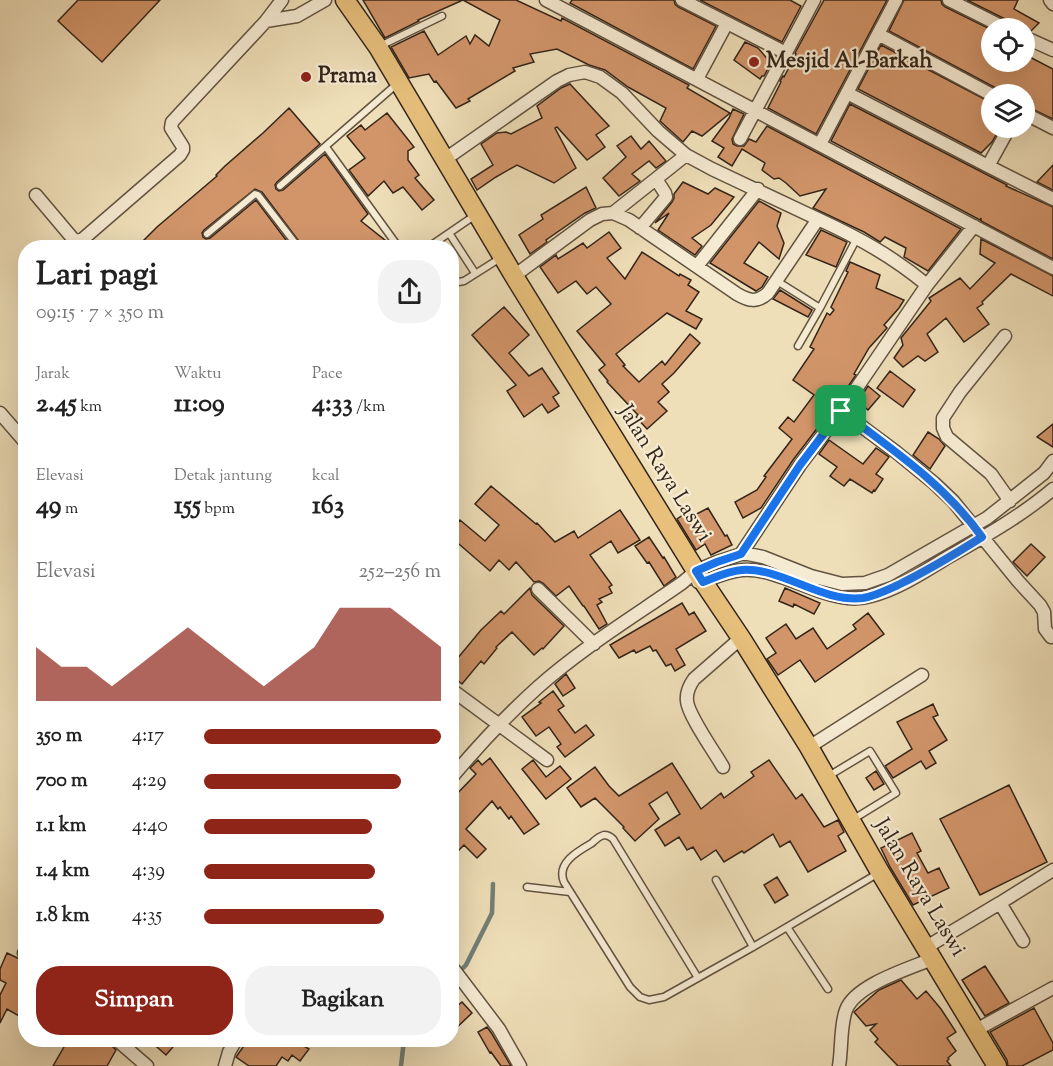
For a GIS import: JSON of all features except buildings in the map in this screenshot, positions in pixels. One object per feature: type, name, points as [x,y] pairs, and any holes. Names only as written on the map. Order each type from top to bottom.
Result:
[{"type":"main road","name":"Jalan Raya Laswi","points":[[345,0],[378,47],[694,579],[741,638],[809,747],[880,872],[997,1066]]},
{"type":"street","points":[[80,240],[180,155],[183,147],[171,128],[172,122],[266,21],[282,0]]},
{"type":"street","points":[[266,21],[297,16],[325,0]]},
{"type":"street","points":[[546,0],[563,4],[697,79],[1053,268]]},
{"type":"street","points":[[682,0],[786,53]]},
{"type":"street","points":[[740,139],[814,0]]},
{"type":"street","points":[[820,144],[896,0]]},
{"type":"street","points":[[949,0],[985,18]]},
{"type":"street","points":[[1050,0],[1053,4]]},
{"type":"street","points":[[697,79],[727,22]]},
{"type":"street","points":[[878,34],[981,89]]},
{"type":"street","points":[[1035,42],[1053,50]]},
{"type":"street","points":[[444,160],[557,81],[569,75],[585,72],[600,77],[622,93],[686,155],[857,238],[892,258],[927,285]]},
{"type":"street","points":[[847,93],[1053,199]]},
{"type":"street","points":[[1035,119],[1053,128]]},
{"type":"street","points":[[988,166],[1003,138]]},
{"type":"street","points":[[514,276],[590,220],[602,214],[613,213],[686,155]]},
{"type":"street","points":[[640,228],[666,197],[656,179]]},
{"type":"street","points":[[697,266],[758,189]]},
{"type":"street","points":[[36,195],[74,240]]},
{"type":"street","points":[[613,213],[640,228],[737,294],[750,300],[763,297],[777,281],[819,219]]},
{"type":"street","points":[[741,554],[800,465],[841,411],[927,285],[974,226]]},
{"type":"street","points":[[1005,336],[960,392],[943,418],[943,428],[947,437],[991,474],[1010,501]]},
{"type":"street","points":[[841,411],[896,452],[953,501],[1040,605],[1044,612],[1045,629],[1051,637]]},
{"type":"street","points":[[0,413],[18,434]]},
{"type":"street","points":[[459,769],[499,724],[538,687],[594,644],[717,562],[748,554],[763,557],[832,583],[865,583],[888,575],[974,526],[1048,477],[1053,461]]},
{"type":"street","points":[[694,579],[731,571],[749,570],[774,575],[828,594],[847,598],[863,598],[886,591],[910,579],[1024,511],[1053,489]]},
{"type":"street","points":[[538,589],[594,644]]},
{"type":"street","points":[[723,767],[688,710],[687,693],[688,686],[694,679],[741,638]]},
{"type":"street","points":[[809,747],[922,675]]},
{"type":"street","points":[[459,695],[547,760]]},
{"type":"street","points":[[839,1066],[844,1017],[849,1003],[856,996],[929,953],[1000,903],[1053,870]]},
{"type":"street","points":[[1000,903],[1023,941]]},
{"type":"street","points":[[459,976],[499,1029],[520,1066]]},
{"type":"street","points":[[976,1030],[1053,988]]},
{"type":"street","points":[[125,1047],[147,1066]]},
{"type":"street","points":[[225,1066],[232,1047]]},
{"type":"lane","points":[[378,47],[442,16]]},
{"type":"lane","points":[[280,186],[399,82]]},
{"type":"lane","points":[[326,147],[393,240]]},
{"type":"lane","points":[[207,234],[255,194],[293,240]]},
{"type":"lane","points":[[439,240],[477,214]]},
{"type":"lane","points":[[449,233],[454,240]]},
{"type":"lane","points":[[798,345],[857,238]]},
{"type":"lane","points":[[459,248],[475,273]]},
{"type":"lane","points":[[459,282],[464,282],[502,257]]},
{"type":"lane","points":[[777,281],[820,308]]},
{"type":"lane","points":[[826,777],[870,751],[896,793],[851,821]]},
{"type":"lane","points":[[698,978],[611,837],[601,836],[581,849],[566,863],[562,878],[570,892],[622,977],[632,990],[649,1000],[660,999],[698,978],[880,872]]},
{"type":"lane","points":[[716,880],[753,947]]},
{"type":"lane","points":[[527,887],[570,892]]},
{"type":"lane","points":[[787,927],[828,989]]},
{"type":"waterway","points":[[459,972],[466,965],[492,913],[493,884]]},
{"type":"waterway","points":[[401,1066],[403,1047]]},
{"type":"place","name":"Mesjid Al-Barkah","points":[[754,62]]},
{"type":"place","name":"Prama","points":[[306,77]]},
{"type":"route","points":[[841,411],[934,483],[953,501],[982,537],[910,579],[886,591],[863,598],[847,598],[828,594],[774,575],[749,570],[731,571],[703,582],[696,571],[741,554],[800,465],[841,411]]}]
